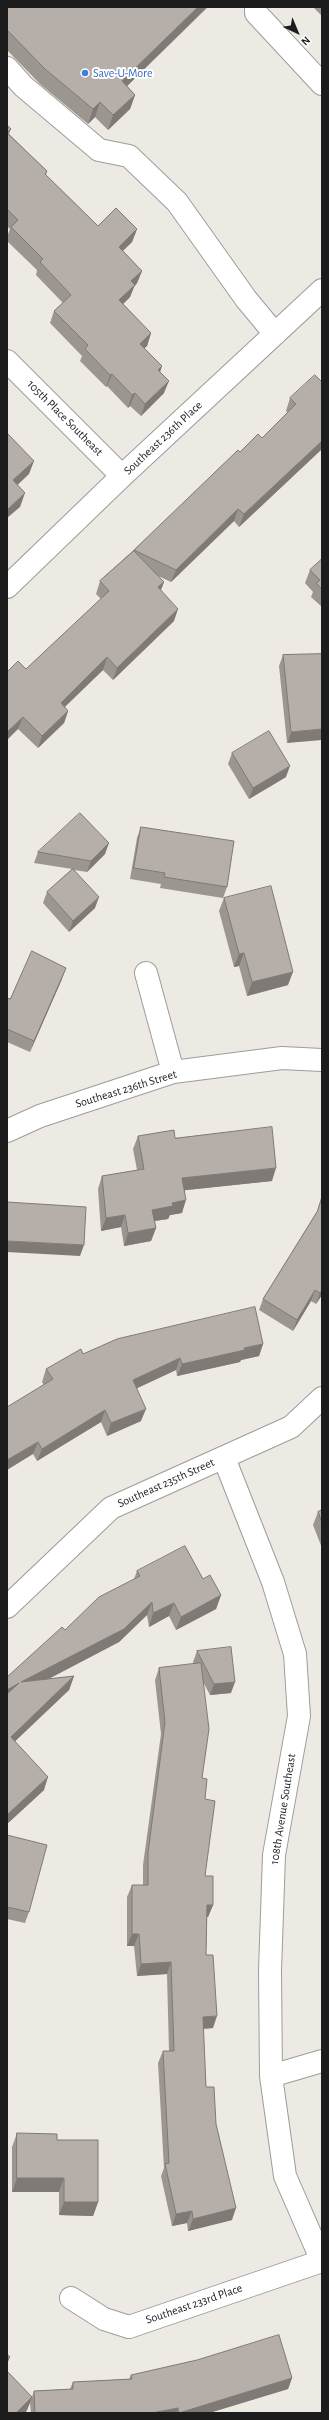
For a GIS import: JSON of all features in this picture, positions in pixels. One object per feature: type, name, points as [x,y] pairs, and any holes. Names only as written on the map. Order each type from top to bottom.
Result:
[{"type":"street","points":[[256,7],[256,13],[322,84]]},
{"type":"street","points":[[7,68],[23,86],[99,150],[129,156],[177,202],[246,299],[275,334]]},
{"type":"street","name":"Southeast 236th Place","points":[[7,587],[122,476],[322,290]]},
{"type":"street","name":"105th Place Southeast","points":[[7,360],[122,476]]},
{"type":"street","points":[[146,972],[173,1072]]},
{"type":"street","name":"Southeast 236th Street","points":[[7,1131],[40,1116],[173,1072],[282,1058],[322,1060]]},
{"type":"street","name":"Southeast 235th Street","points":[[7,1607],[111,1508],[150,1488],[224,1458],[292,1427],[322,1398]]},
{"type":"street","name":"108th Avenue Southeast","points":[[224,1458],[273,1582],[295,1654],[299,1716],[274,1855],[270,1971],[271,2076],[285,2176],[322,2261]]},
{"type":"street","points":[[271,2076],[322,2061]]},
{"type":"street","name":"Southeast 233rd Place","points":[[71,2298],[104,2319],[129,2327],[322,2261]]},
{"type":"building","name":"Save-U-More","points":[[7,7],[198,7],[122,81],[135,95],[113,115],[100,102],[93,109],[45,69],[7,30]]},
{"type":"building","points":[[7,125],[11,129],[7,133]]},
{"type":"building","points":[[7,133],[47,171],[45,174],[98,226],[116,208],[137,229],[119,247],[142,271],[131,281],[135,285],[119,300],[151,333],[140,344],[162,366],[158,370],[169,381],[145,404],[135,393],[132,395],[112,374],[110,375],[85,349],[88,345],[54,311],[71,295],[40,262],[43,259],[11,227],[18,220],[7,209]]},
{"type":"building","points":[[315,375],[322,382],[322,441],[244,514],[238,509],[176,570],[134,550],[238,450],[240,452],[258,434],[262,438],[296,404],[290,398]]},
{"type":"building","points":[[7,433],[34,461],[13,480],[25,493],[7,510]]},
{"type":"building","points":[[134,551],[164,582],[158,587],[178,609],[117,668],[107,657],[61,703],[68,711],[42,736],[23,717],[7,732],[7,672],[18,661],[26,669],[109,591],[100,581]]},
{"type":"building","points":[[322,559],[322,589],[316,583],[320,580],[310,570]]},
{"type":"building","points":[[322,654],[322,729],[291,732],[283,655]]},
{"type":"building","points":[[269,731],[290,766],[253,788],[232,753]]},
{"type":"building","points":[[80,813],[109,843],[91,861],[38,852]]},
{"type":"building","points":[[141,827],[234,841],[227,887],[164,877],[165,873],[134,868]]},
{"type":"building","points":[[73,869],[99,897],[73,921],[47,892]]},
{"type":"building","points":[[271,886],[293,972],[252,982],[244,953],[239,954],[224,898]]},
{"type":"building","points":[[32,951],[66,968],[34,1041],[7,1029],[7,998],[10,999]]},
{"type":"building","points":[[272,1127],[276,1168],[182,1178],[186,1200],[172,1203],[173,1206],[152,1210],[156,1228],[128,1233],[125,1215],[106,1218],[102,1176],[144,1169],[138,1136],[174,1130],[175,1138]]},
{"type":"building","points":[[322,1197],[322,1290],[320,1293],[315,1290],[297,1320],[263,1299],[317,1212]]},
{"type":"building","points":[[7,1202],[86,1207],[84,1245],[7,1241]]},
{"type":"building","points":[[255,1307],[263,1344],[244,1348],[245,1350],[182,1364],[180,1358],[133,1380],[146,1409],[111,1423],[105,1410],[42,1449],[38,1442],[7,1460],[7,1407],[53,1379],[46,1369],[81,1349],[83,1354],[117,1339]]},
{"type":"building","points":[[322,1510],[322,1522],[318,1512]]},
{"type":"building","points":[[185,1546],[203,1579],[210,1575],[221,1595],[181,1617],[174,1603],[153,1613],[152,1602],[124,1629],[21,1682],[74,1676],[11,1737],[48,1777],[7,1815],[7,1694],[19,1683],[7,1690],[7,1677],[62,1627],[65,1630],[99,1597],[140,1576],[137,1571]]},
{"type":"building","points":[[231,1647],[235,1682],[214,1684],[197,1651]]},
{"type":"building","points":[[201,1663],[209,1729],[202,1778],[207,1779],[205,1799],[215,1801],[205,1876],[213,1876],[213,1905],[207,1905],[206,1955],[213,1955],[217,2016],[203,2017],[206,2087],[214,2087],[216,2124],[236,2208],[193,2219],[192,2211],[176,2214],[165,2164],[169,2163],[163,2051],[174,2051],[171,1962],[141,1964],[139,1934],[132,1934],[132,1885],[148,1885],[148,1853],[165,1722],[159,1668]]},
{"type":"building","points":[[7,1835],[47,1845],[29,1912],[7,1907]]},
{"type":"building","points":[[17,2133],[57,2134],[57,2140],[98,2140],[98,2202],[64,2202],[64,2178],[17,2178]]},
{"type":"building","points":[[279,2335],[292,2378],[179,2413],[178,2408],[152,2413],[35,2413],[34,2391],[73,2389],[73,2382],[132,2379],[131,2375],[197,2360]]},
{"type":"building","points":[[7,2371],[32,2397],[16,2413],[7,2413]]},
{"type":"place","name":"Save-U-More","points":[[85,73]]}]
